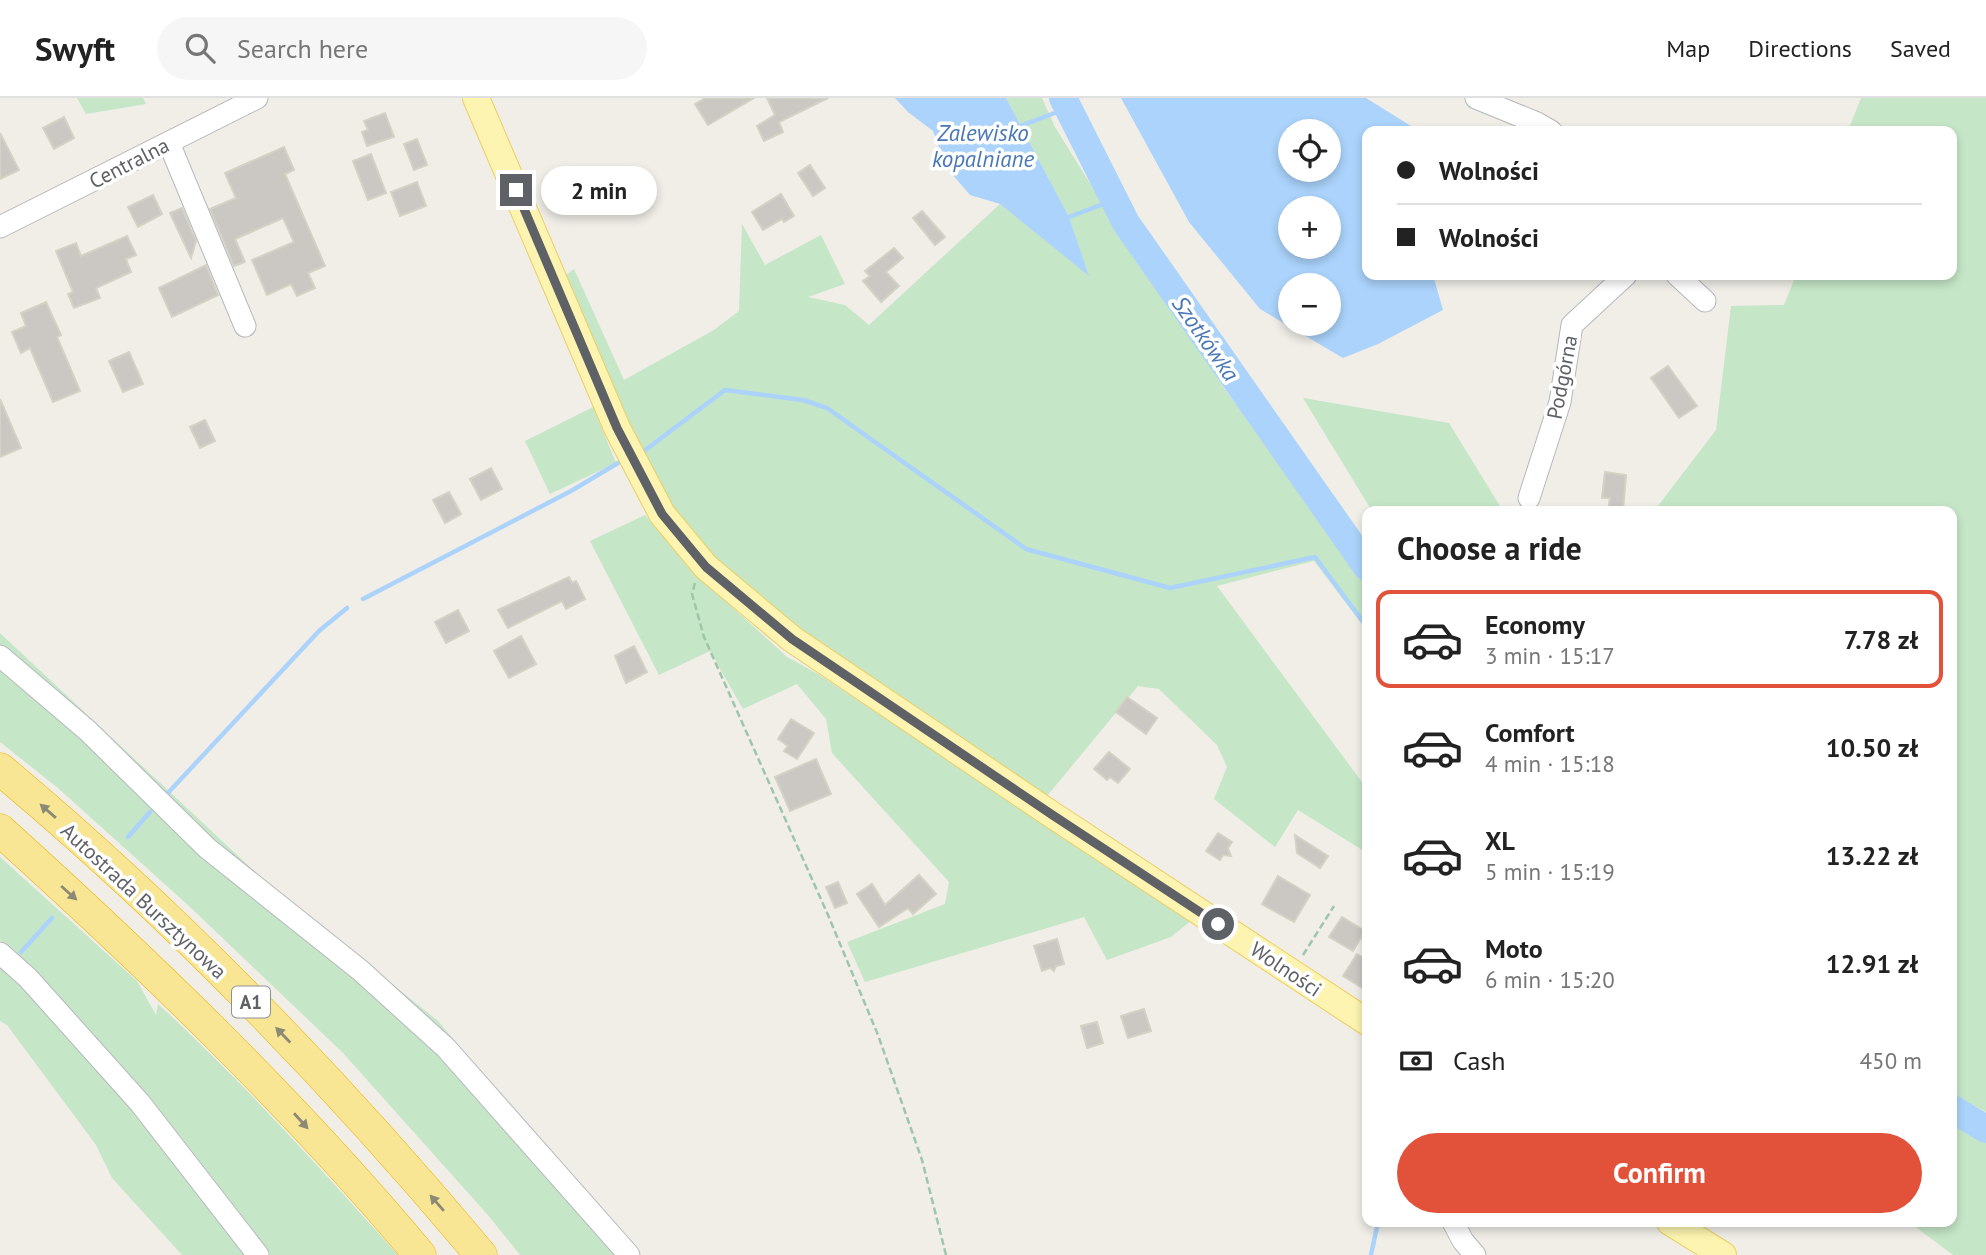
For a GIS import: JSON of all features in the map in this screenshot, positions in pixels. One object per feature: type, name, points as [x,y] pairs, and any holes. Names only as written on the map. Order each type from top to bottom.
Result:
[{"type":"highway","name":"Autostrada Bursztynowa","points":[[0,769],[117,872],[259,1010],[394,1153],[481,1255]]},
{"type":"highway","name":"Autostrada Bursztynowa","points":[[0,830],[117,936],[212,1029],[290,1109],[420,1255]]},
{"type":"main road","name":"Wolności","points":[[476,98],[617,428],[662,514],[706,567],[792,639],[1362,1020]]},
{"type":"main road","points":[[1678,1227],[1723,1255]]},
{"type":"street","name":"Centralna","points":[[0,227],[257,98]]},
{"type":"street","points":[[1476,98],[1542,126]]},
{"type":"street","points":[[169,143],[245,326]]},
{"type":"street","name":"Podgórna","points":[[1529,498],[1560,402],[1572,325],[1621,280]]},
{"type":"street","points":[[1682,280],[1705,301]]},
{"type":"street","points":[[0,656],[88,731],[206,848],[360,970],[446,1048],[629,1255]]},
{"type":"street","points":[[0,953],[28,978],[140,1103],[258,1255]]},
{"type":"street","points":[[1455,1227],[1462,1241],[1475,1255]]},
{"type":"path","points":[[706,567],[692,594],[698,620],[878,1035],[922,1160],[946,1255]]},
{"type":"path","points":[[1292,972],[1334,906]]},
{"type":"green space","points":[[77,98],[143,98],[146,104],[86,114]]},
{"type":"green space","points":[[1006,98],[1042,98],[1055,127],[1086,177],[1226,391],[1362,571],[1362,624],[1314,561],[1217,586],[1362,782],[1362,850],[1298,810],[1275,847],[1214,799],[1227,767],[1217,745],[1159,689],[1138,686],[1047,796],[811,642],[721,568],[685,530],[642,459],[566,275],[574,269],[624,380],[714,330],[739,311],[742,224],[765,265],[821,235],[845,284],[808,297],[845,305],[869,325],[1000,204],[1088,274],[1069,217]]},
{"type":"green space","points":[[1861,98],[1986,98],[1986,1112],[1957,1096],[1957,506],[1658,506],[1716,430],[1731,306],[1784,305],[1794,280],[1957,280],[1957,126],[1850,126]]},
{"type":"green space","points":[[1303,398],[1449,423],[1500,506],[1369,506]]},
{"type":"green space","points":[[593,407],[616,463],[550,494],[525,441]]},
{"type":"green space","points":[[645,515],[687,566],[787,657],[818,674],[1192,920],[1171,937],[1107,960],[1084,917],[865,982],[847,942],[945,904],[949,882],[832,753],[826,719],[797,684],[743,709],[710,651],[659,675],[590,541]]},
{"type":"green space","points":[[0,633],[268,884],[438,1021],[584,1195],[639,1255],[520,1255],[487,1214],[343,1053],[189,906],[58,788],[0,742]]},
{"type":"green space","points":[[0,857],[137,981],[156,1015],[158,1004],[221,1064],[398,1255],[269,1255],[167,1125],[79,1020],[0,940]]},
{"type":"green space","points":[[0,964],[89,1053],[250,1255],[182,1255],[112,1178],[96,1145],[7,1025],[0,1021]]},
{"type":"green space","points":[[1957,1122],[1986,1139],[1986,1255],[1953,1255],[1916,1227],[1957,1227]]},
{"type":"water","name":"Zalewisko kopalniane","points":[[895,98],[1006,98],[1069,217],[1089,276],[1000,204],[970,195],[946,167],[933,131]]},
{"type":"water","points":[[1121,98],[1366,98],[1411,126],[1362,126],[1362,280],[1434,280],[1443,310],[1378,344],[1343,358],[1306,336],[1341,336],[1341,273],[1278,273],[1278,320],[1260,309],[1189,222]]},
{"type":"building","points":[[705,98],[754,98],[708,125],[695,104]]},
{"type":"building","points":[[767,98],[828,98],[779,122],[783,132],[764,141],[757,126],[775,115]]},
{"type":"building","points":[[385,113],[394,137],[367,146],[362,132],[368,130],[364,121]]},
{"type":"building","points":[[64,117],[74,138],[54,149],[43,128]]},
{"type":"building","points":[[0,133],[19,170],[0,179]]},
{"type":"building","points":[[417,139],[427,165],[414,170],[404,144]]},
{"type":"building","points":[[284,147],[294,170],[285,174],[325,266],[308,273],[315,288],[297,296],[291,284],[267,295],[252,260],[294,242],[283,218],[235,239],[245,262],[234,266],[210,209],[236,198],[225,173]]},
{"type":"building","points":[[371,154],[386,193],[368,200],[353,161]]},
{"type":"building","points":[[810,165],[825,188],[813,196],[798,173]]},
{"type":"building","points":[[417,182],[426,206],[400,216],[391,192]]},
{"type":"building","points":[[781,194],[794,216],[784,222],[782,219],[763,230],[752,212]]},
{"type":"building","points":[[153,195],[162,214],[138,227],[128,207]]},
{"type":"building","points":[[182,208],[196,241],[191,258],[170,213]]},
{"type":"building","points":[[922,211],[945,237],[935,245],[913,218]]},
{"type":"building","points":[[127,236],[136,255],[126,259],[131,272],[96,288],[100,298],[74,308],[68,294],[73,292],[56,251],[76,243],[81,256]]},
{"type":"building","points":[[894,248],[903,258],[886,272],[899,286],[881,302],[863,281],[870,276],[865,271]]},
{"type":"building","points":[[206,265],[218,295],[172,317],[159,288]]},
{"type":"building","points":[[46,302],[61,335],[57,337],[80,391],[53,402],[30,348],[21,353],[12,332],[26,326],[21,313]]},
{"type":"building","points":[[129,352],[143,384],[123,392],[109,361]]},
{"type":"building","points":[[1668,366],[1697,406],[1679,418],[1651,378]]},
{"type":"building","points":[[0,399],[21,448],[0,457]]},
{"type":"building","points":[[205,420],[215,441],[200,448],[190,427]]},
{"type":"building","points":[[491,468],[502,489],[481,500],[470,479]]},
{"type":"building","points":[[1605,472],[1626,475],[1623,506],[1609,506],[1610,498],[1602,498]]},
{"type":"building","points":[[449,492],[461,514],[445,523],[433,500]]},
{"type":"building","points":[[569,577],[572,583],[576,581],[585,599],[566,609],[562,601],[508,628],[498,610]]},
{"type":"building","points":[[458,610],[469,631],[446,643],[435,622]]},
{"type":"building","points":[[521,636],[536,664],[509,678],[494,651]]},
{"type":"building","points":[[634,646],[647,672],[626,683],[615,656]]},
{"type":"building","points":[[1127,697],[1157,718],[1146,734],[1116,712]]},
{"type":"building","points":[[791,719],[814,733],[797,759],[784,751],[788,746],[778,739]]},
{"type":"building","points":[[1109,752],[1130,769],[1118,783],[1110,777],[1107,780],[1094,769]]},
{"type":"building","points":[[816,759],[831,794],[790,811],[775,777]]},
{"type":"building","points":[[1218,833],[1232,842],[1228,848],[1231,856],[1223,855],[1220,860],[1206,851]]},
{"type":"building","points":[[1295,835],[1328,856],[1320,868],[1297,853]]},
{"type":"building","points":[[919,875],[936,894],[913,914],[908,908],[879,927],[857,894],[872,884],[885,905]]},
{"type":"building","points":[[1278,876],[1310,895],[1294,922],[1262,904]]},
{"type":"building","points":[[838,882],[847,903],[835,908],[826,887]]},
{"type":"building","points":[[1342,917],[1362,929],[1362,936],[1353,951],[1329,937]]},
{"type":"building","points":[[1057,939],[1064,964],[1056,966],[1054,971],[1050,968],[1042,971],[1034,946]]},
{"type":"building","points":[[1357,954],[1362,957],[1362,988],[1343,976]]},
{"type":"building","points":[[1144,1009],[1151,1031],[1128,1038],[1121,1016]]},
{"type":"building","points":[[1097,1022],[1103,1043],[1087,1048],[1081,1026]]},
{"type":"waterway","name":"Szotkówka","points":[[1063,98],[1126,223],[1362,560]]},
{"type":"waterway","points":[[1015,128],[1068,108]]},
{"type":"waterway","points":[[1069,217],[1114,200]]},
{"type":"waterway","points":[[644,451],[725,390],[803,400],[827,408],[1026,549],[1170,588],[1315,557],[1362,620]]},
{"type":"waterway","points":[[363,599],[571,491],[618,463]]},
{"type":"waterway","points":[[166,795],[319,631],[347,608]]},
{"type":"waterway","points":[[128,837],[150,812]]},
{"type":"waterway","points":[[21,952],[52,918]]},
{"type":"waterway","name":"Szotkówka","points":[[1957,1112],[1986,1129]]},
{"type":"waterway","points":[[1371,1255],[1377,1227]]},
{"type":"route","points":[[516,190],[617,428],[640,474],[662,514],[706,567],[792,639],[1218,924]]}]
